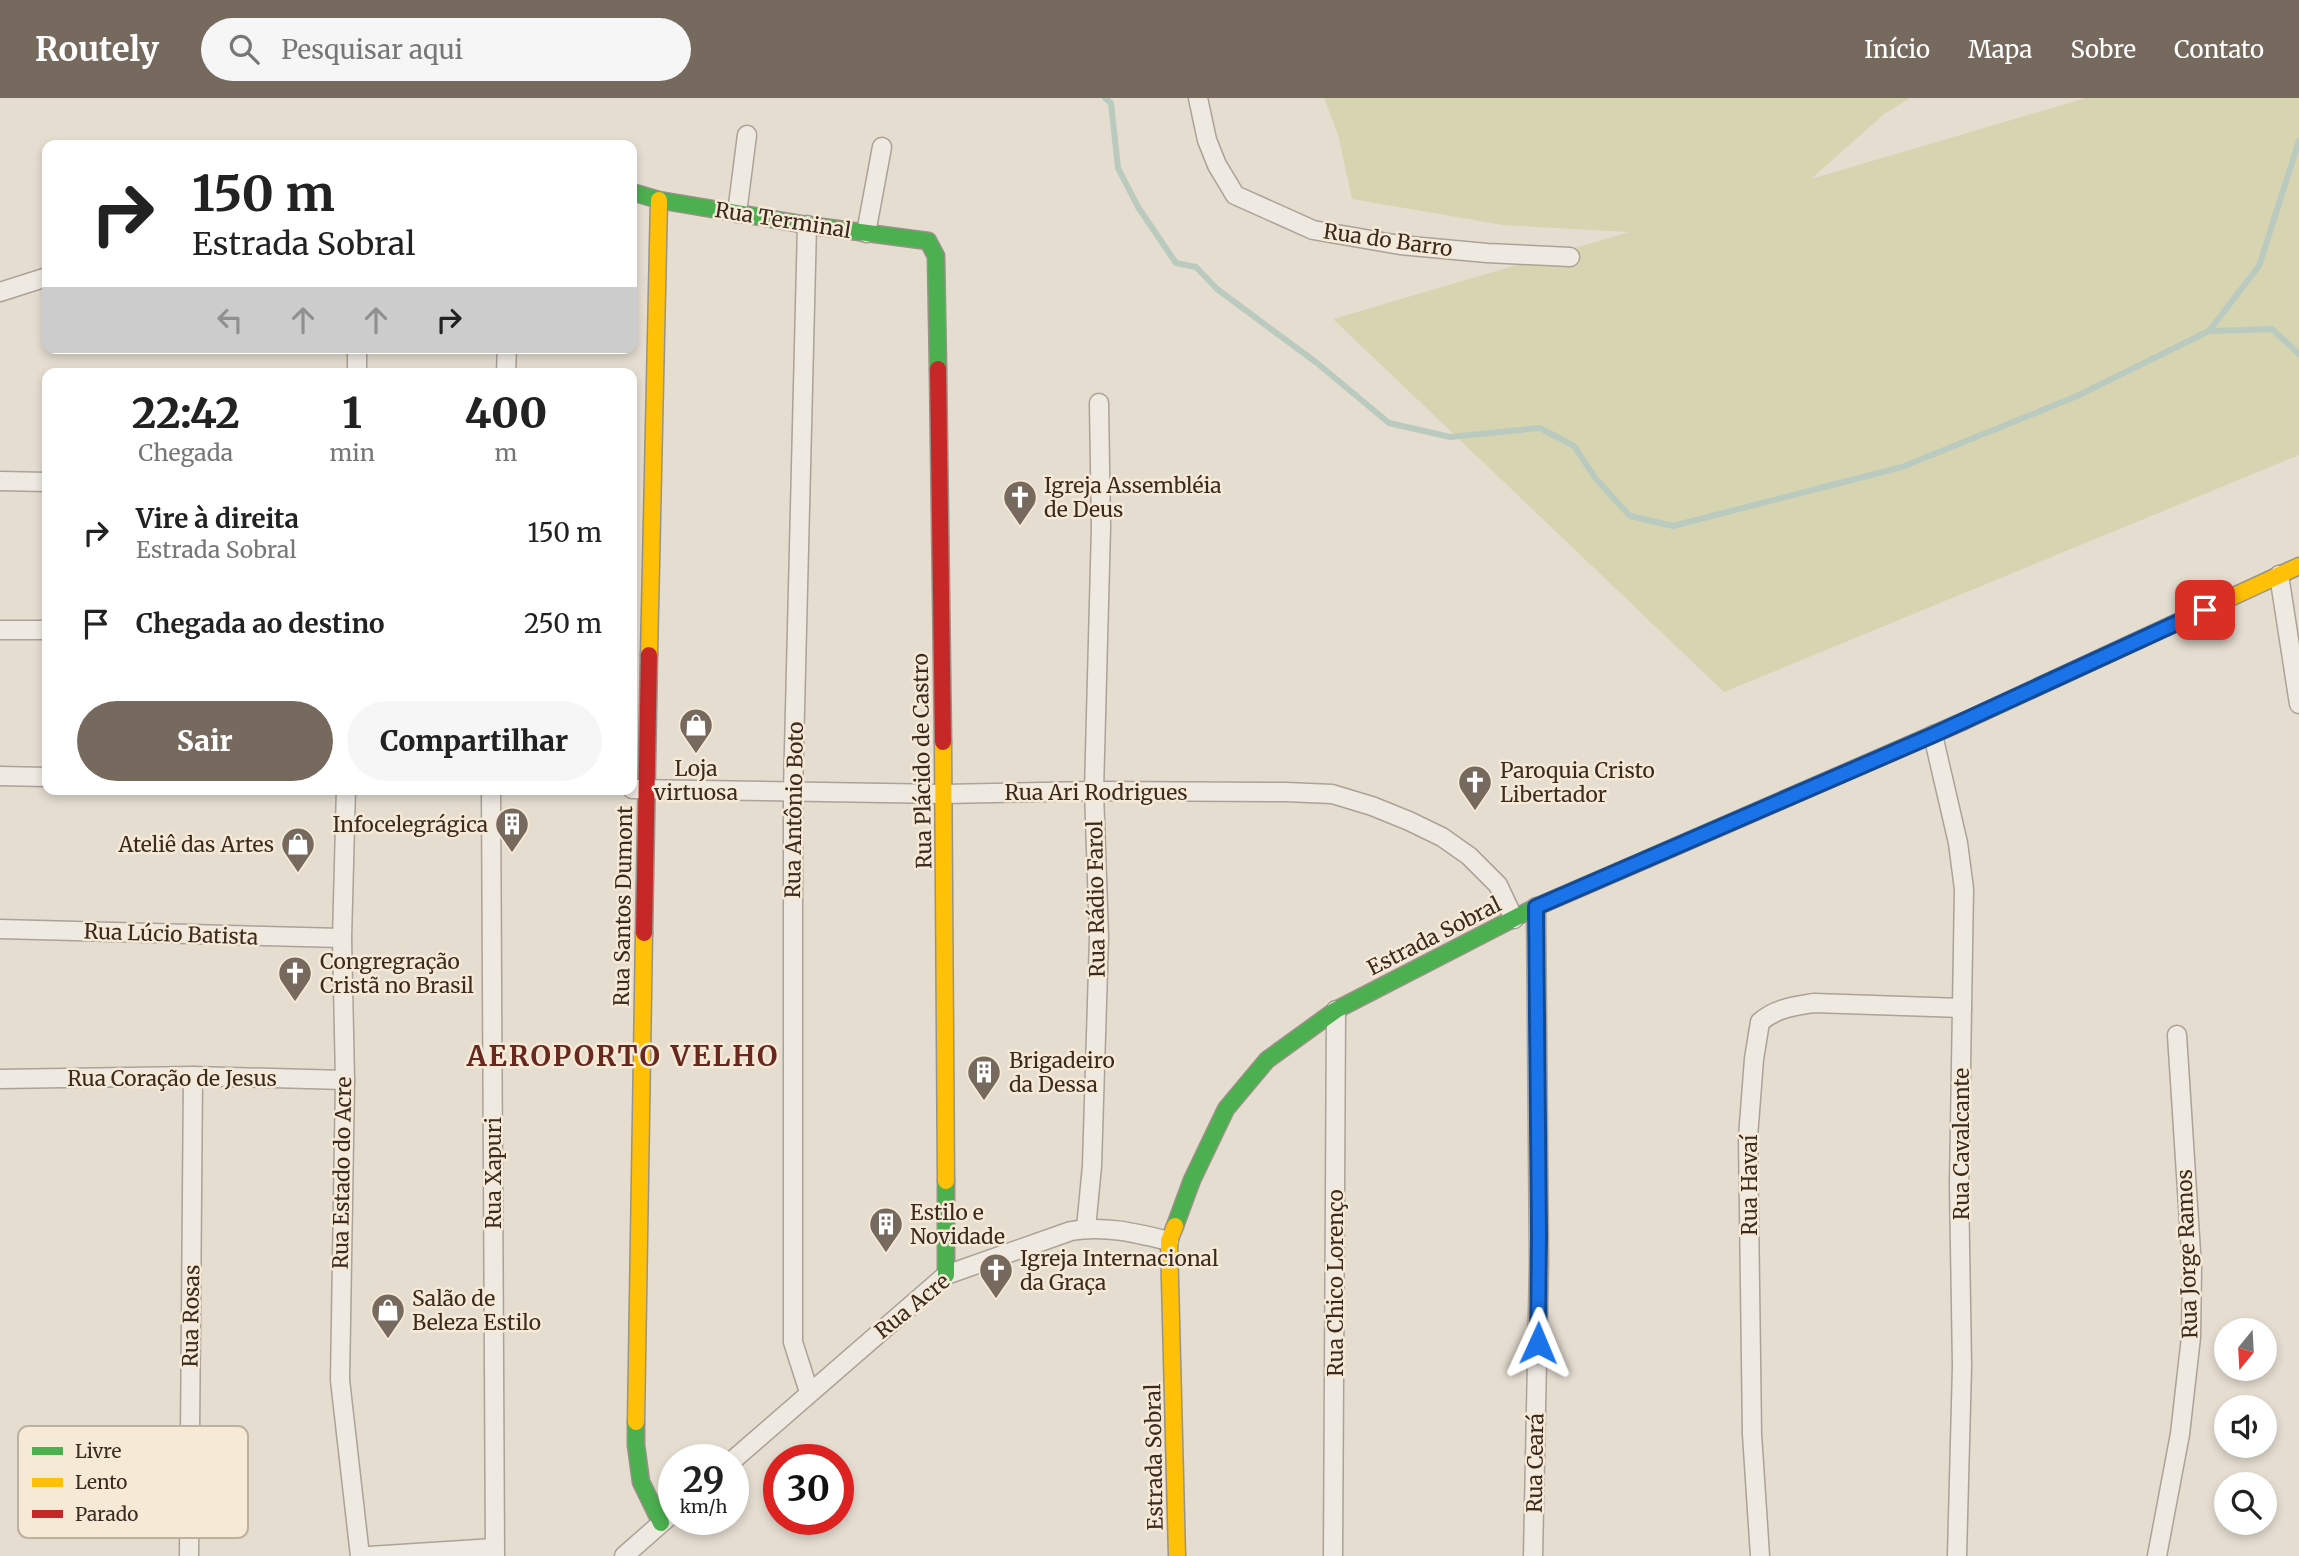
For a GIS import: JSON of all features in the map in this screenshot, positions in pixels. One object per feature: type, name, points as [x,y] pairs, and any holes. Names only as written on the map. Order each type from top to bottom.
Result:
[{"type":"street","name":"Rua do Barro","points":[[1198,98],[1207,140],[1217,165],[1235,195],[1313,230],[1400,245],[1570,257]]},
{"type":"street","points":[[737,213],[747,135]]},
{"type":"street","points":[[866,233],[882,148]]},
{"type":"street","name":"Rua Terminal","points":[[637,193],[659,200],[807,225],[928,241],[931,248]]},
{"type":"street","name":"Rua Santos Dumont","points":[[658,1504],[641,1482],[636,1446],[639,789],[659,200]]},
{"type":"street","name":"Rua Antônio Boto","points":[[807,225],[793,790],[793,1342],[809,1392]]},
{"type":"street","name":"Rua Plácido de Castro","points":[[931,248],[936,256],[944,794],[946,1275]]},
{"type":"street","points":[[0,292],[42,278]]},
{"type":"street","name":"Rua Rádio Farol","points":[[1086,1228],[1092,1166],[1099,937],[1094,791],[1101,527],[1099,402]]},
{"type":"street","points":[[0,481],[42,482]]},
{"type":"street","name":"Estrada Sobral","points":[[1177,1556],[1169,1241],[1192,1180],[1226,1109],[1267,1060],[1336,1010],[1536,907],[1933,735],[2299,566]]},
{"type":"street","points":[[2279,575],[2299,704]]},
{"type":"street","points":[[0,630],[42,630]]},
{"type":"street","name":"Rua Cavalcante","points":[[1933,735],[1958,842],[1964,889],[1959,1185],[1962,1366],[1957,1556]]},
{"type":"street","points":[[0,776],[42,777]]},
{"type":"street","name":"Rua Ari Rodrigues","points":[[639,789],[944,794],[1094,791],[1332,794],[1372,806],[1442,837],[1469,856],[1497,885],[1514,919]]},
{"type":"street","name":"Rua Estado do Acre","points":[[345,795],[342,938],[345,1080],[340,1380],[360,1556]]},
{"type":"street","name":"Rua Xapuri","points":[[491,795],[495,1552]]},
{"type":"street","name":"Rua Ceará","points":[[1533,1556],[1539,1263],[1536,907]]},
{"type":"street","name":"Rua Lúcio Batista","points":[[0,929],[342,938]]},
{"type":"street","name":"Rua Havaí","points":[[1760,1556],[1752,1434],[1748,1137],[1760,1021],[1790,1006],[1814,1003],[1962,1008]]},
{"type":"street","name":"Rua Chico Lorenço","points":[[1333,1556],[1336,1010]]},
{"type":"street","name":"Rua Jorge Ramos","points":[[2157,1556],[2180,1434],[2192,1336],[2192,1268],[2177,1035]]},
{"type":"street","name":"Rua Coração de Jesus","points":[[0,1079],[193,1076],[345,1080]]},
{"type":"street","name":"Rua Rosas","points":[[190,1426],[193,1076]]},
{"type":"street","name":"Rua Acre","points":[[749,1446],[946,1275],[1086,1228],[1121,1229],[1169,1241]]},
{"type":"street","points":[[624,1556],[658,1526]]},
{"type":"street","name":"Rua Rosas","points":[[189,1538],[189,1556]]},
{"type":"street","points":[[369,1556],[495,1552]]},
{"type":"shaded area","points":[[1324,98],[1910,98],[1884,114],[1811,179],[2086,98],[2299,98],[2299,455],[1724,692],[1333,319],[1629,232],[1503,225],[1352,199],[1338,134]]},
{"type":"waterway","points":[[1105,98],[1111,103],[1118,168],[1138,207],[1176,263],[1196,267],[1217,289],[1317,363],[1389,423],[1450,437],[1540,428],[1574,446],[1596,479],[1630,516],[1673,526],[1902,467],[2077,396],[2209,331],[2259,266],[2299,141]]},
{"type":"waterway","points":[[2209,331],[2272,329],[2299,354]]},
{"type":"traffic: fast","points":[[637,193],[659,200],[807,225],[928,241],[936,256],[938,369]]},
{"type":"traffic: fast","points":[[1175,1226],[1192,1180],[1226,1109],[1267,1060],[1336,1010],[1536,907],[1647,859]]},
{"type":"traffic: fast","points":[[946,1181],[946,1275]]},
{"type":"traffic: fast","points":[[636,1422],[641,1482],[658,1517]]},
{"type":"traffic: slow","points":[[649,655],[659,200]]},
{"type":"traffic: slow","points":[[1964,721],[2299,566]]},
{"type":"traffic: slow","points":[[943,742],[946,1181]]},
{"type":"traffic: slow","points":[[636,1422],[644,933]]},
{"type":"traffic: slow","points":[[1175,1226],[1169,1241],[1177,1556]]},
{"type":"traffic: jam","points":[[938,369],[943,742]]},
{"type":"traffic: jam","points":[[644,933],[649,655]]},
{"type":"traffic: jam","points":[[1647,859],[1964,721]]},
{"type":"place","name":"Igreja Assembléia de Deus","points":[[1020,527]]},
{"type":"place","name":"Loja virtuosa","points":[[696,755]]},
{"type":"place","name":"Paroquia Cristo Libertador","points":[[1475,812]]},
{"type":"place","name":"Infocelegrágica","points":[[512,854]]},
{"type":"place","name":"Ateliê das Artes","points":[[298,874]]},
{"type":"place","name":"Congregração Cristã no Brasil","points":[[295,1003]]},
{"type":"place","name":"Brigadeiro da Dessa","points":[[984,1102]]},
{"type":"place","name":"Estilo e Novidade","points":[[886,1254]]},
{"type":"place","name":"Igreja Internacional da Graça","points":[[996,1300]]},
{"type":"place","name":"Salão de Beleza Estilo","points":[[388,1340]]},
{"type":"district","name":"AEROPORTO VELHO","points":[[623,1056]]},
{"type":"route","points":[[1538,1343],[1536,907],[1933,735],[2205,610]]}]
